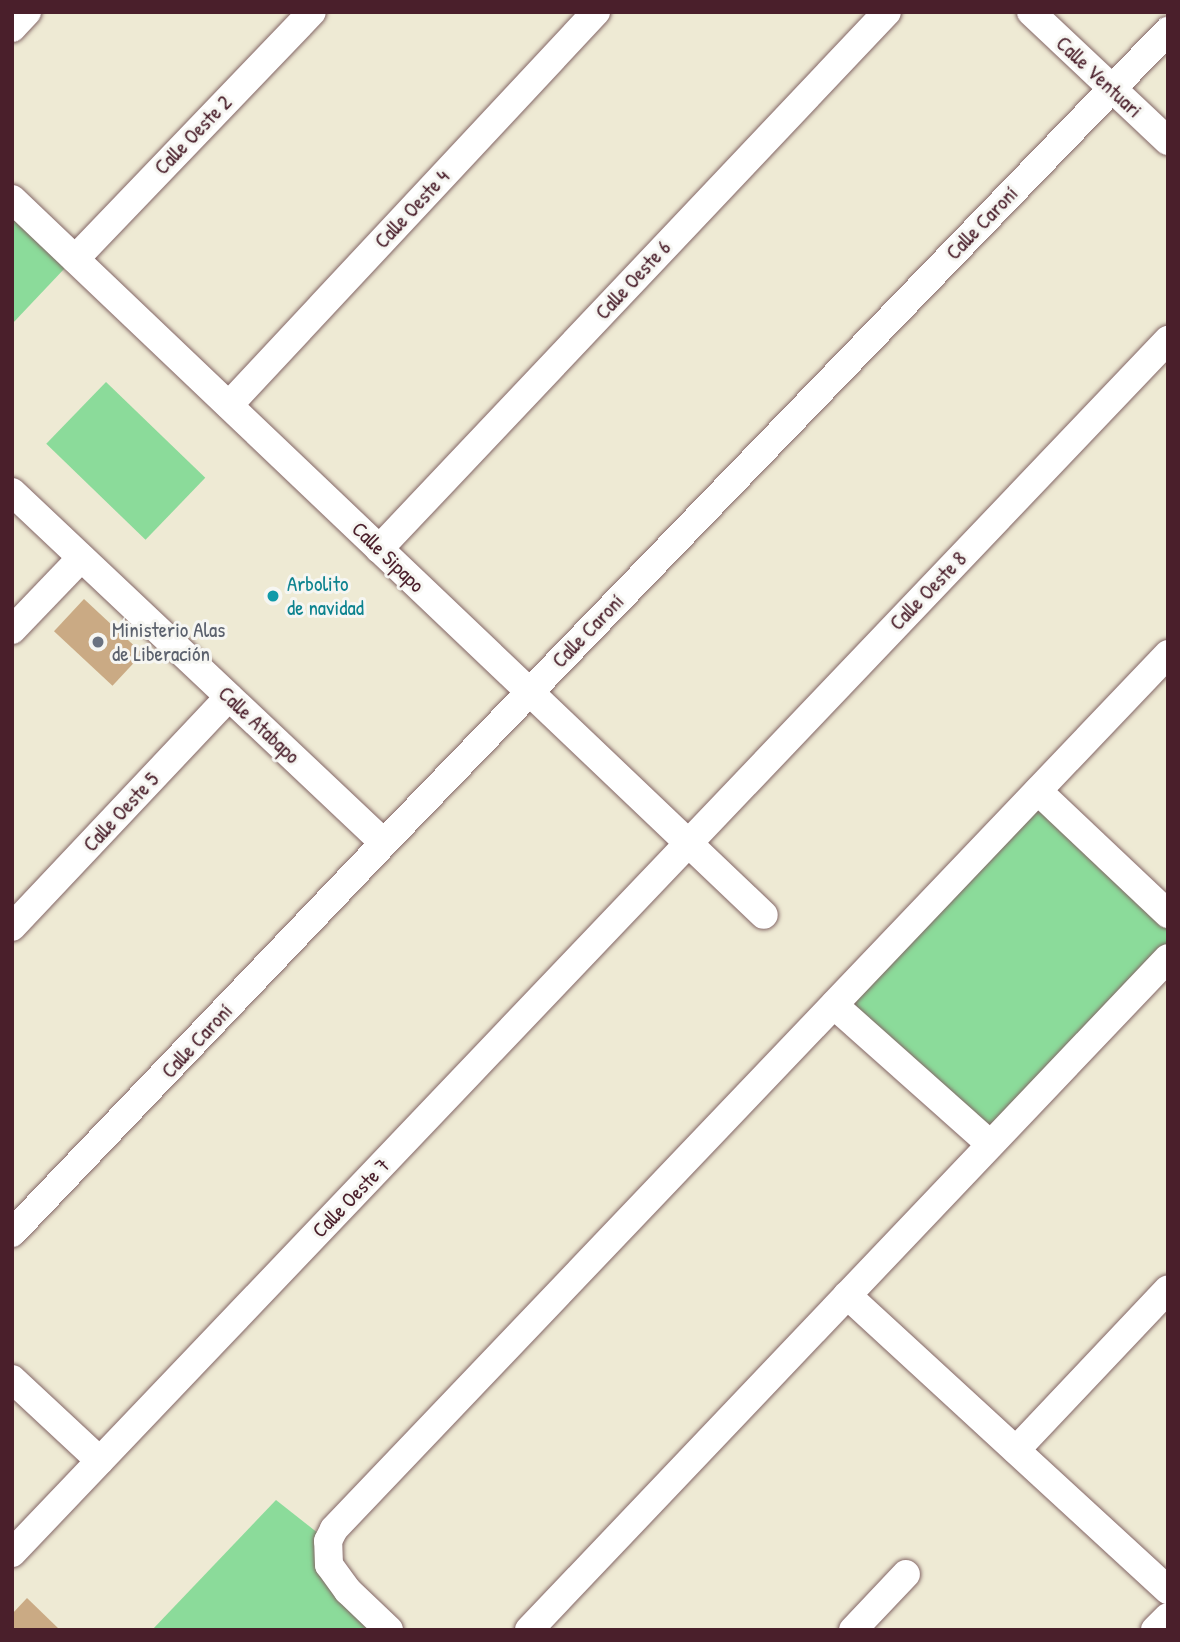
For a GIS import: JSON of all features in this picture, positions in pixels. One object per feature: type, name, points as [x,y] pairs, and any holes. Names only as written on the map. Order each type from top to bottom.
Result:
[{"type":"street","points":[[12,28],[27,12]]},
{"type":"street","name":"Calle Oeste 2","points":[[75,259],[312,12]]},
{"type":"street","name":"Calle Oeste 4","points":[[229,405],[596,12]]},
{"type":"street","name":"Calle Oeste 6","points":[[379,549],[887,12]]},
{"type":"street","name":"Calle Ventuari","points":[[1031,12],[1168,141]]},
{"type":"street","name":"Calle Caroní","points":[[12,1233],[529,692],[1168,31]]},
{"type":"street","name":"Calle Sipapo","points":[[12,199],[764,915]]},
{"type":"street","name":"Calle Oeste 8","points":[[688,842],[1168,340]]},
{"type":"street","name":"Calle Atabapo","points":[[12,492],[384,843]]},
{"type":"street","points":[[12,630],[81,558]]},
{"type":"street","points":[[389,1630],[348,1591],[329,1565],[328,1541],[334,1529],[1168,654]]},
{"type":"street","name":"Calle Oeste 5","points":[[12,927],[229,696]]},
{"type":"street","points":[[1038,791],[1168,914]]},
{"type":"street","name":"Calle Oeste 7","points":[[12,1553],[688,842]]},
{"type":"street","points":[[529,1630],[1168,958]]},
{"type":"street","points":[[834,1005],[990,1144]]},
{"type":"street","points":[[1016,1450],[1168,1289]]},
{"type":"street","points":[[848,1295],[1168,1590]]},
{"type":"street","points":[[12,1379],[100,1461]]},
{"type":"street","points":[[853,1630],[906,1574]]},
{"type":"street","points":[[1155,1630],[1168,1617]]},
{"type":"green space","points":[[12,217],[65,268],[12,324]]},
{"type":"green space","points":[[106,382],[205,478],[146,540],[46,444]]},
{"type":"green space","points":[[1038,791],[1168,914],[1168,958],[990,1144],[834,1005]]},
{"type":"green space","points":[[276,1500],[328,1541],[389,1630],[152,1630]]},
{"type":"building","name":"Ministerio Alas de Liberación","points":[[84,599],[143,654],[113,686],[54,631]]},
{"type":"building","points":[[27,1598],[60,1630],[12,1630],[12,1614]]},
{"type":"place","name":"Arbolito de navidad","points":[[273,596]]},
{"type":"place","name":"Ministerio Alas de Liberación","points":[[98,642]]}]
